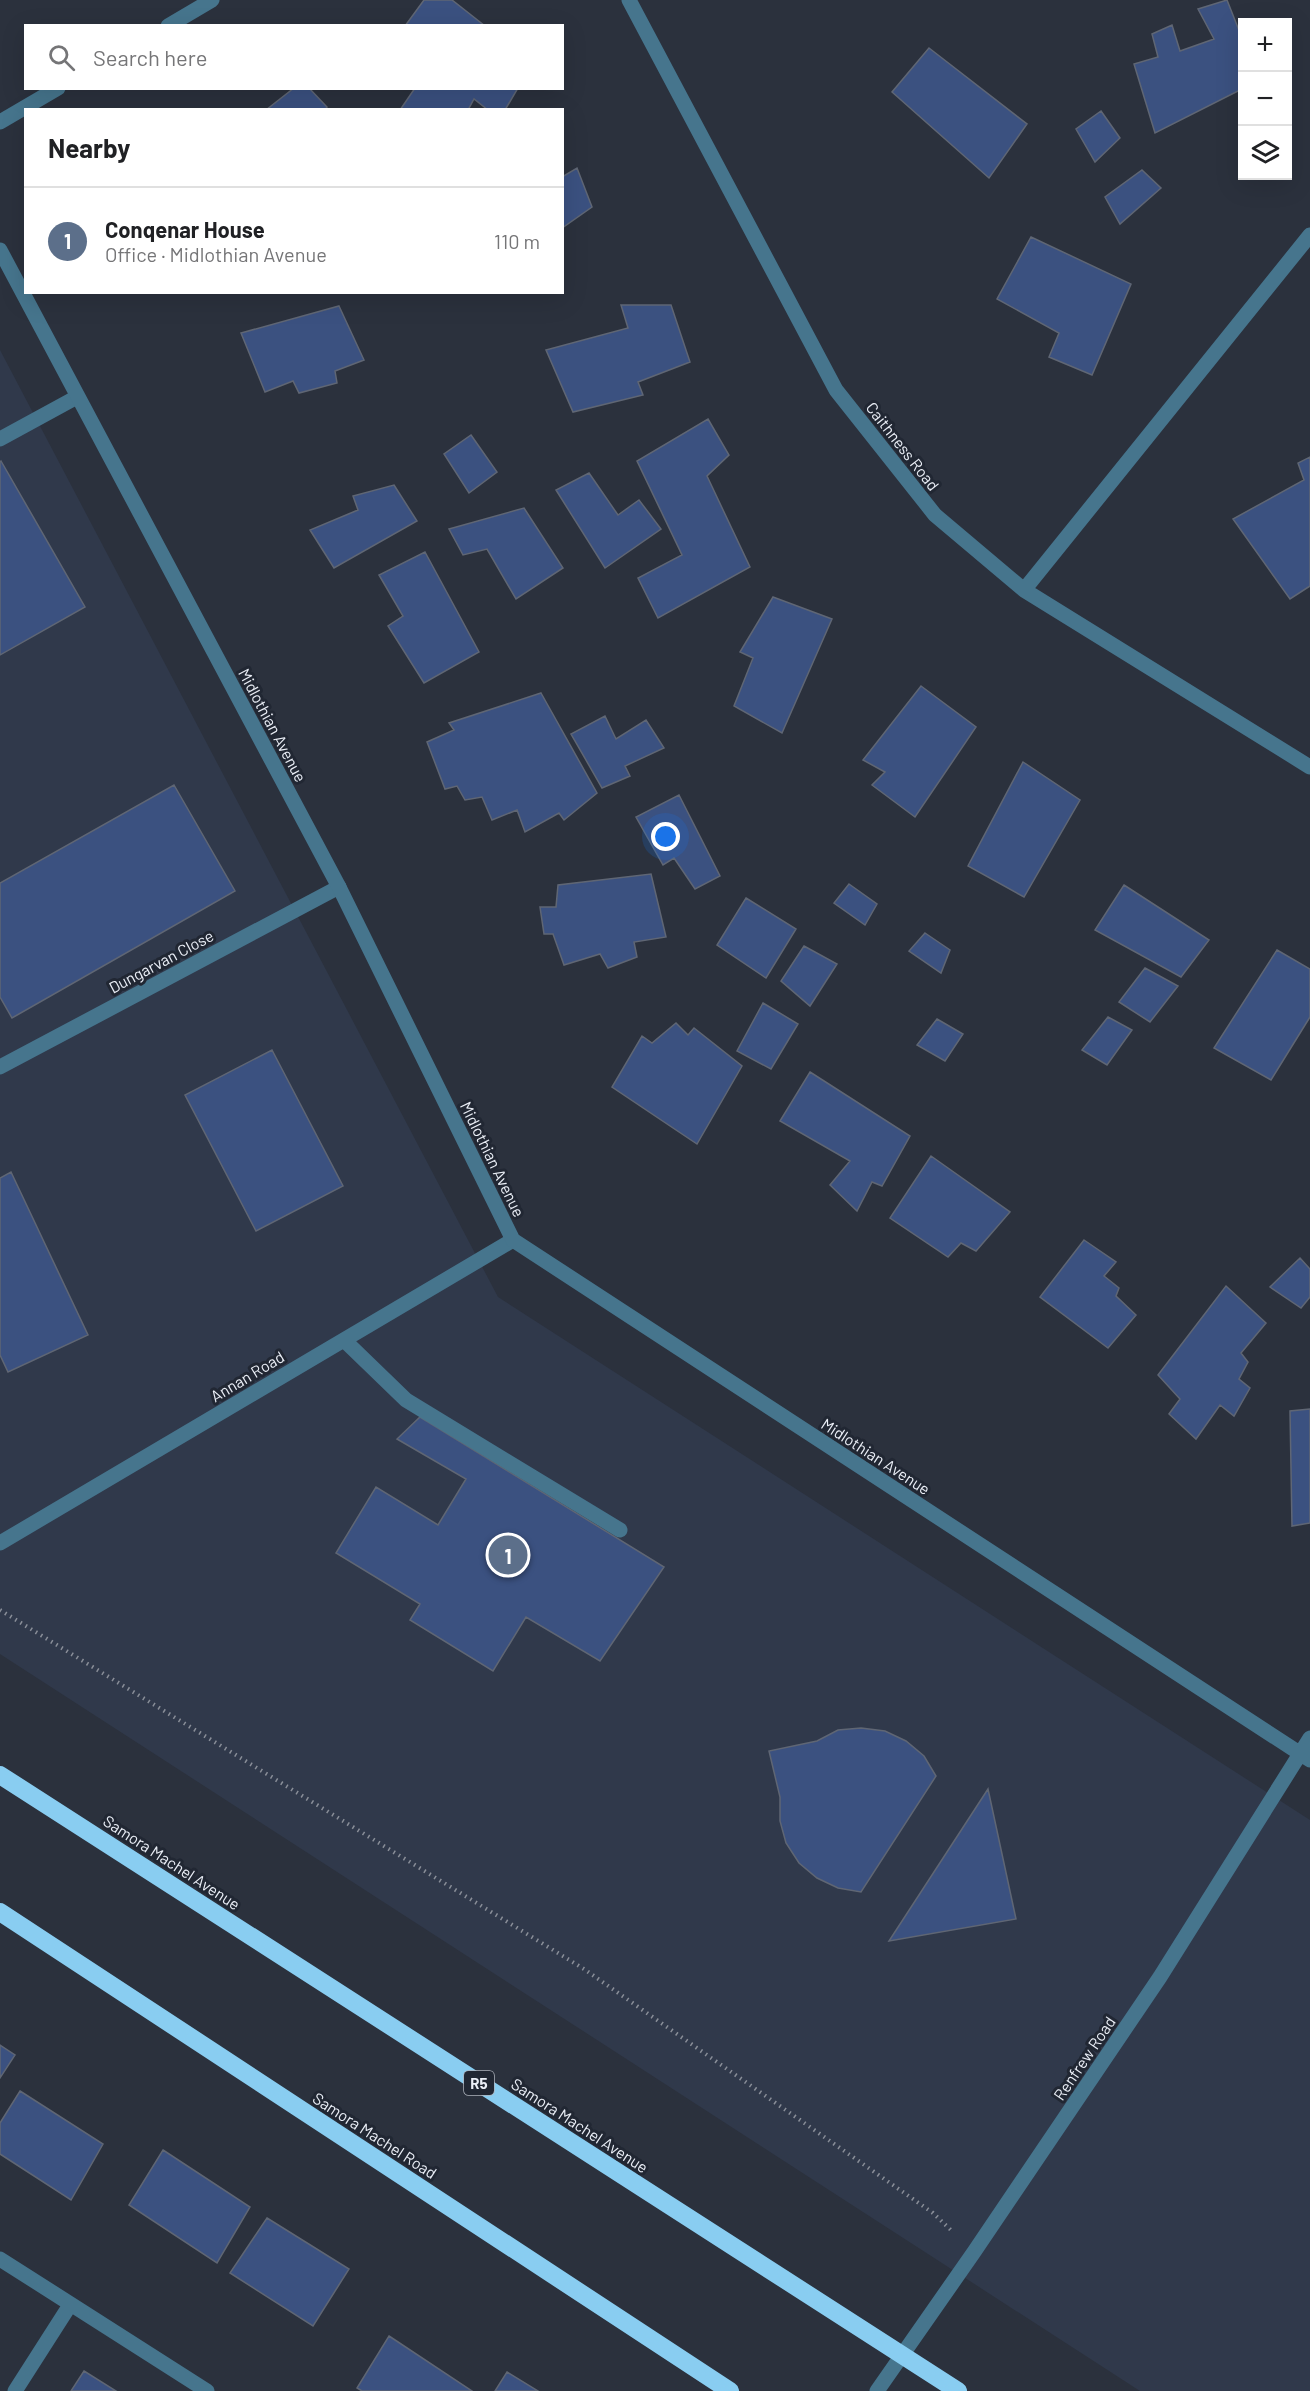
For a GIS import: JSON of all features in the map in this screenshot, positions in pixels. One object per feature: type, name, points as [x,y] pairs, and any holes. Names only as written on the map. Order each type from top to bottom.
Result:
[{"type":"highway","name":"Samora Machel Avenue","points":[[0,1775],[958,2391]]},
{"type":"highway","name":"Samora Machel Road","points":[[0,1912],[730,2391]]},
{"type":"street","points":[[171,24],[212,0]]},
{"type":"street","name":"Caithness Road","points":[[629,0],[836,390],[935,515],[1024,590],[1310,767]]},
{"type":"street","points":[[0,122],[55,90]]},
{"type":"street","points":[[1024,590],[1310,235]]},
{"type":"street","name":"Midlothian Avenue","points":[[0,250],[339,887],[513,1240],[1305,1757]]},
{"type":"street","points":[[0,439],[77,397]]},
{"type":"street","name":"Dungarvan Close","points":[[0,1067],[339,887]]},
{"type":"street","name":"Annan Road","points":[[0,1543],[513,1240]]},
{"type":"street","points":[[344,1340],[406,1400],[620,1530]]},
{"type":"street","name":"Renfrew Road","points":[[877,2391],[1160,1977],[1305,1757],[1310,1738]]},
{"type":"street","points":[[0,2259],[207,2391]]},
{"type":"street","points":[[15,2391],[70,2305]]},
{"type":"path","points":[[0,1610],[584,1969],[933,2212],[974,2252]]},
{"type":"shaded area","points":[[0,350],[498,1297],[1310,1820],[1310,2391],[1140,2391],[0,1654]]},
{"type":"building","points":[[424,0],[452,0],[482,24],[406,24]]},
{"type":"building","points":[[1227,0],[1238,28],[1238,91],[1155,133],[1134,64],[1158,57],[1152,34],[1172,25],[1180,51],[1214,39],[1198,9]]},
{"type":"building","points":[[929,48],[1027,124],[989,178],[892,92]]},
{"type":"building","points":[[291,90],[311,90],[327,107],[326,108],[269,108]]},
{"type":"building","points":[[414,90],[517,90],[506,108],[485,108],[474,99],[469,108],[401,108]]},
{"type":"building","points":[[1101,111],[1120,138],[1095,162],[1076,129]]},
{"type":"building","points":[[577,168],[592,207],[564,227],[564,176]]},
{"type":"building","points":[[1142,170],[1161,188],[1120,224],[1105,197]]},
{"type":"building","points":[[1031,237],[1131,284],[1092,375],[1049,357],[1059,333],[997,299]]},
{"type":"building","points":[[621,305],[671,305],[690,362],[638,382],[643,395],[573,412],[546,350],[628,328]]},
{"type":"building","points":[[339,306],[364,360],[335,371],[337,383],[299,393],[293,381],[265,392],[241,333]]},
{"type":"building","points":[[708,419],[729,455],[707,476],[750,567],[658,618],[638,578],[682,555],[637,461]]},
{"type":"building","points":[[471,435],[497,472],[469,493],[444,454]]},
{"type":"building","points":[[1310,457],[1310,586],[1290,599],[1233,519],[1304,480],[1298,463]]},
{"type":"building","points":[[0,462],[85,607],[0,655]]},
{"type":"building","points":[[589,473],[618,515],[639,500],[661,529],[605,568],[556,490]]},
{"type":"building","points":[[394,485],[417,521],[334,568],[310,530],[358,510],[353,496]]},
{"type":"building","points":[[524,508],[563,568],[516,599],[487,549],[463,555],[449,529]]},
{"type":"building","points":[[425,552],[479,652],[424,683],[388,626],[403,616],[379,575]]},
{"type":"building","points":[[773,597],[832,619],[782,733],[734,706],[753,658],[740,652]]},
{"type":"building","points":[[921,686],[976,727],[915,817],[872,785],[885,772],[863,760]]},
{"type":"building","points":[[541,693],[597,793],[564,820],[559,813],[525,832],[517,810],[492,820],[482,797],[465,800],[457,786],[445,789],[427,742],[454,730],[449,723]]},
{"type":"building","points":[[605,716],[616,739],[646,720],[664,748],[625,766],[630,776],[602,788],[571,734]]},
{"type":"building","points":[[1023,762],[1080,800],[1024,897],[968,866]]},
{"type":"building","points":[[174,785],[235,891],[12,1018],[0,997],[0,883]]},
{"type":"building","points":[[679,795],[720,876],[695,889],[674,858],[663,865],[636,817]]},
{"type":"building","points":[[651,874],[666,937],[634,942],[637,957],[608,968],[600,954],[564,965],[553,934],[544,934],[540,907],[556,907],[558,885]]},
{"type":"building","points":[[849,884],[877,904],[865,925],[834,903]]},
{"type":"building","points":[[1124,885],[1209,940],[1181,977],[1095,930]]},
{"type":"building","points":[[746,898],[796,929],[766,978],[717,945]]},
{"type":"building","points":[[925,933],[950,950],[941,973],[909,951]]},
{"type":"building","points":[[804,946],[837,964],[810,1006],[781,981]]},
{"type":"building","points":[[1277,950],[1310,969],[1310,1017],[1271,1080],[1214,1048]]},
{"type":"building","points":[[1145,968],[1178,986],[1150,1022],[1119,1002]]},
{"type":"building","points":[[763,1003],[798,1024],[771,1069],[737,1051]]},
{"type":"building","points":[[1108,1017],[1132,1030],[1107,1065],[1082,1050]]},
{"type":"building","points":[[937,1019],[963,1034],[945,1061],[917,1045]]},
{"type":"building","points":[[676,1023],[688,1035],[694,1028],[742,1066],[697,1144],[612,1087],[642,1036],[652,1043]]},
{"type":"building","points":[[272,1050],[343,1186],[256,1231],[185,1095]]},
{"type":"building","points":[[810,1072],[910,1136],[882,1186],[872,1182],[857,1211],[830,1185],[850,1161],[780,1121]]},
{"type":"building","points":[[931,1156],[1010,1212],[976,1251],[961,1243],[948,1257],[890,1218]]},
{"type":"building","points":[[11,1172],[88,1335],[8,1372],[0,1355],[0,1178]]},
{"type":"building","points":[[1084,1240],[1116,1262],[1104,1276],[1119,1288],[1116,1296],[1136,1315],[1108,1348],[1040,1297]]},
{"type":"building","points":[[1300,1258],[1310,1269],[1310,1297],[1301,1308],[1270,1287]]},
{"type":"building","points":[[1226,1286],[1266,1323],[1241,1353],[1248,1362],[1239,1379],[1250,1388],[1234,1416],[1220,1405],[1196,1439],[1169,1414],[1180,1399],[1158,1375]]},
{"type":"building","points":[[1310,1409],[1310,1523],[1292,1526],[1290,1411]]},
{"type":"building","points":[[420,1417],[664,1567],[600,1661],[526,1617],[493,1671],[410,1620],[420,1604],[336,1553],[376,1487],[438,1525],[466,1479],[397,1439]]},
{"type":"building","points":[[861,1728],[885,1731],[906,1741],[924,1756],[936,1776],[861,1892],[838,1888],[817,1878],[799,1863],[786,1843],[780,1821],[780,1797],[769,1751],[817,1741],[838,1730]]},
{"type":"building","points":[[988,1789],[1016,1919],[889,1941]]},
{"type":"building","points":[[0,2045],[15,2055],[0,2078]]},
{"type":"building","points":[[20,2091],[103,2144],[71,2200],[0,2154],[0,2123]]},
{"type":"building","points":[[163,2150],[250,2207],[217,2263],[129,2205]]},
{"type":"building","points":[[267,2218],[349,2269],[313,2326],[230,2273]]},
{"type":"building","points":[[389,2336],[472,2391],[362,2391],[357,2388]]},
{"type":"building","points":[[84,2371],[116,2391],[71,2391]]},
{"type":"building","points":[[507,2372],[538,2391],[495,2391]]},
{"type":"place","name":"Conqenar House","points":[[508,1555]]}]
